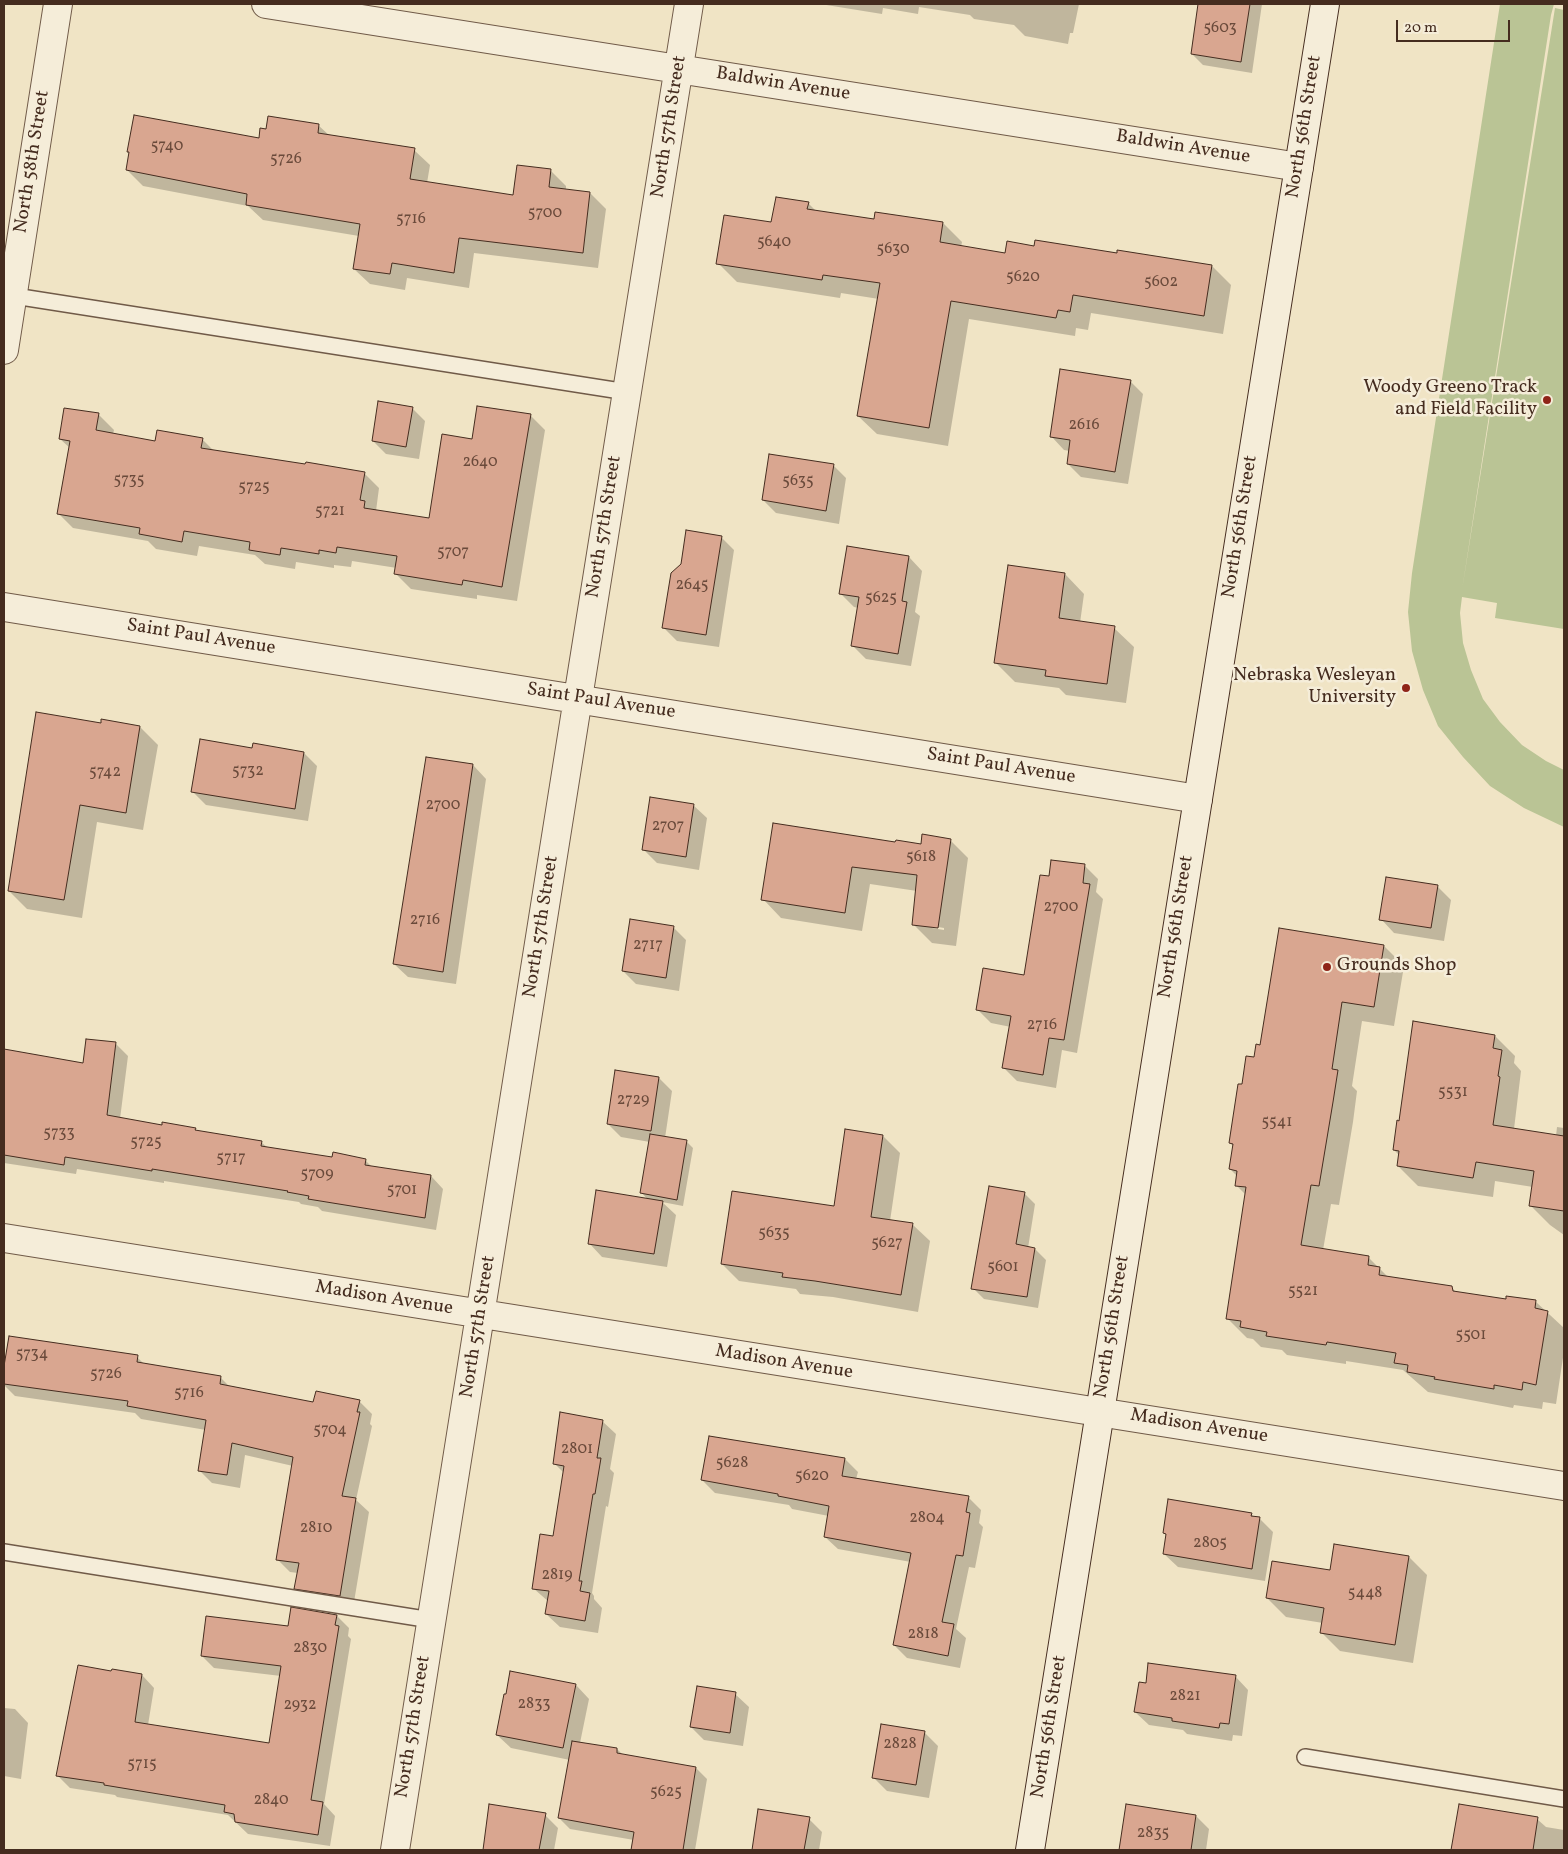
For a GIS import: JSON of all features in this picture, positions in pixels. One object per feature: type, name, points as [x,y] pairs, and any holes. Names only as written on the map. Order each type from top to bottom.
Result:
[{"type":"street","name":"North 58th Street","points":[[4,350],[8,296],[58,4]]},
{"type":"street","name":"Baldwin Avenue","points":[[266,4],[1299,167]]},
{"type":"street","name":"North 57th Street","points":[[395,1850],[689,4]]},
{"type":"street","name":"North 56th Street","points":[[1030,1850],[1325,4]]},
{"type":"street","name":"Saint Paul Avenue","points":[[4,607],[1198,799]]},
{"type":"street","name":"Madison Avenue","points":[[4,1238],[1564,1486]]},
{"type":"lane","points":[[8,296],[628,392]]},
{"type":"lane","points":[[4,1552],[431,1620]]},
{"type":"lane","points":[[1305,1757],[1564,1799]]},
{"type":"green space","points":[[1500,4],[1554,4],[1462,590],[1555,8],[1564,10],[1564,629],[1495,618],[1497,603],[1462,597],[1460,613],[1463,643],[1471,670],[1483,699],[1500,722],[1522,745],[1564,770],[1564,827],[1524,808],[1490,786],[1438,726],[1423,690],[1412,651],[1408,612],[1412,573]]},
{"type":"building","points":[[1198,4],[1250,4],[1241,62],[1191,54]]},
{"type":"building","points":[[134,115],[259,138],[260,128],[266,129],[268,116],[319,124],[318,133],[415,148],[410,179],[513,195],[517,165],[551,169],[549,187],[590,192],[583,253],[459,238],[454,273],[392,263],[390,274],[353,269],[360,224],[246,205],[247,194],[126,170],[129,152],[127,152]]},
{"type":"building","points":[[776,197],[809,202],[807,209],[874,219],[875,212],[943,222],[940,242],[1005,253],[1007,241],[1034,246],[1035,240],[1117,253],[1117,250],[1212,265],[1204,316],[1073,295],[1070,312],[1058,310],[1056,318],[951,301],[929,428],[857,416],[880,283],[823,275],[822,280],[716,264],[724,215],[771,222]]},
{"type":"building","points":[[1060,369],[1131,380],[1115,472],[1067,464],[1070,440],[1050,437]]},
{"type":"building","points":[[378,401],[413,407],[406,447],[372,441]]},
{"type":"building","points":[[477,406],[531,414],[502,587],[463,580],[462,585],[394,574],[397,556],[337,547],[336,553],[319,550],[319,554],[281,548],[280,555],[249,550],[250,542],[184,531],[182,542],[139,534],[140,528],[57,514],[70,441],[59,439],[64,408],[99,413],[96,430],[155,441],[157,430],[203,438],[201,448],[365,472],[360,500],[365,501],[364,508],[429,518],[442,434],[472,439]]},
{"type":"building","points":[[769,454],[834,464],[826,511],[762,500]]},
{"type":"building","points":[[686,530],[722,536],[706,635],[662,628],[671,573],[681,564]]},
{"type":"building","points":[[847,546],[909,556],[902,601],[907,602],[898,654],[851,646],[859,597],[839,594]]},
{"type":"building","points":[[1008,565],[1065,573],[1059,618],[1115,626],[1107,684],[1045,676],[1046,670],[994,663]]},
{"type":"building","points":[[36,712],[101,723],[101,719],[140,726],[126,813],[80,805],[64,900],[8,891]]},
{"type":"building","points":[[200,739],[252,748],[253,743],[304,752],[295,809],[191,792]]},
{"type":"building","points":[[426,757],[473,764],[443,972],[393,964]]},
{"type":"building","points":[[650,797],[694,804],[686,857],[642,850]]},
{"type":"building","points":[[773,823],[895,842],[896,840],[921,844],[922,834],[951,839],[938,928],[912,925],[917,875],[852,867],[845,913],[761,900]]},
{"type":"building","points":[[1051,860],[1085,864],[1083,883],[1090,884],[1064,1040],[1049,1038],[1043,1075],[1002,1068],[1011,1016],[976,1010],[983,968],[1024,975],[1040,875],[1049,876]]},
{"type":"building","points":[[1386,877],[1438,885],[1431,928],[1379,920]]},
{"type":"building","points":[[630,919],[674,926],[666,978],[622,971]]},
{"type":"building","points":[[1279,928],[1384,945],[1374,1007],[1342,1002],[1332,1069],[1338,1070],[1319,1186],[1311,1185],[1301,1245],[1369,1256],[1368,1265],[1380,1267],[1379,1275],[1452,1286],[1453,1291],[1506,1299],[1506,1296],[1536,1300],[1535,1308],[1548,1311],[1536,1385],[1523,1382],[1522,1390],[1494,1385],[1494,1389],[1434,1379],[1435,1377],[1407,1372],[1408,1365],[1394,1363],[1396,1353],[1327,1342],[1326,1345],[1266,1336],[1267,1332],[1240,1327],[1241,1321],[1226,1319],[1246,1187],[1235,1186],[1237,1171],[1229,1169],[1233,1144],[1229,1143],[1238,1084],[1242,1084],[1246,1056],[1254,1057],[1256,1044],[1260,1045]]},
{"type":"building","points":[[1413,1021],[1495,1035],[1493,1048],[1502,1050],[1493,1125],[1564,1136],[1564,1211],[1529,1206],[1534,1171],[1476,1162],[1473,1178],[1397,1166],[1399,1151],[1393,1150]]},
{"type":"building","points":[[86,1039],[116,1042],[107,1115],[162,1125],[162,1122],[196,1128],[195,1130],[262,1141],[261,1146],[332,1157],[333,1152],[366,1159],[365,1165],[431,1175],[425,1218],[308,1199],[309,1196],[288,1191],[152,1169],[152,1171],[65,1157],[64,1165],[4,1155],[4,1049],[83,1063]]},
{"type":"building","points":[[615,1070],[659,1077],[651,1131],[607,1124]]},
{"type":"building","points":[[845,1129],[883,1135],[871,1217],[913,1223],[901,1295],[782,1277],[783,1273],[721,1264],[732,1191],[834,1206]]},
{"type":"building","points":[[650,1134],[687,1140],[677,1200],[640,1193]]},
{"type":"building","points":[[989,1186],[1025,1192],[1016,1244],[1035,1248],[1027,1297],[971,1289]]},
{"type":"building","points":[[596,1190],[663,1201],[654,1254],[588,1244]]},
{"type":"building","points":[[9,1336],[138,1355],[137,1362],[221,1376],[220,1384],[313,1402],[316,1391],[360,1400],[357,1412],[360,1412],[342,1496],[356,1498],[340,1596],[294,1589],[299,1563],[276,1560],[293,1457],[232,1443],[227,1475],[198,1471],[206,1420],[127,1406],[128,1401],[4,1384],[4,1366]]},
{"type":"building","points":[[560,1412],[603,1420],[597,1458],[601,1458],[595,1494],[593,1494],[579,1581],[582,1581],[580,1591],[590,1593],[585,1621],[545,1614],[549,1591],[532,1589],[540,1534],[553,1536],[564,1466],[553,1464]]},
{"type":"building","points":[[709,1436],[845,1458],[842,1476],[969,1496],[966,1512],[970,1513],[963,1556],[956,1555],[942,1622],[954,1624],[948,1656],[893,1645],[911,1553],[824,1537],[829,1506],[778,1496],[778,1494],[701,1480]]},
{"type":"building","points":[[1168,1499],[1252,1513],[1251,1516],[1260,1517],[1252,1569],[1163,1554],[1166,1534],[1163,1533]]},
{"type":"building","points":[[1334,1544],[1409,1556],[1395,1645],[1320,1633],[1324,1608],[1266,1598],[1272,1561],[1330,1570]]},
{"type":"building","points":[[291,1607],[337,1615],[335,1625],[339,1626],[311,1800],[323,1802],[318,1835],[235,1822],[234,1814],[224,1812],[225,1805],[56,1776],[78,1665],[142,1674],[135,1722],[269,1743],[281,1666],[201,1656],[206,1616],[288,1626]]},
{"type":"building","points":[[1148,1663],[1236,1675],[1229,1724],[1220,1723],[1219,1728],[1172,1721],[1172,1718],[1134,1712],[1139,1682],[1146,1683]]},
{"type":"building","points":[[510,1671],[576,1684],[563,1748],[496,1735]]},
{"type":"building","points":[[697,1686],[736,1692],[730,1733],[690,1727]]},
{"type":"building","points":[[881,1724],[925,1731],[916,1785],[872,1778]]},
{"type":"building","points":[[572,1741],[617,1748],[617,1753],[696,1767],[683,1850],[631,1850],[634,1832],[558,1818]]},
{"type":"building","points":[[489,1804],[546,1813],[539,1850],[483,1850]]},
{"type":"building","points":[[1126,1804],[1196,1815],[1191,1850],[1119,1850]]},
{"type":"building","points":[[1459,1804],[1538,1817],[1533,1850],[1451,1850]]},
{"type":"building","points":[[758,1809],[810,1817],[804,1850],[752,1850]]},
{"type":"place","name":"Woody Greeno Track and Field Facility","points":[[1547,400]]},
{"type":"place","name":"Nebraska Wesleyan University","points":[[1406,688]]},
{"type":"place","name":"Grounds Shop","points":[[1327,967]]}]
